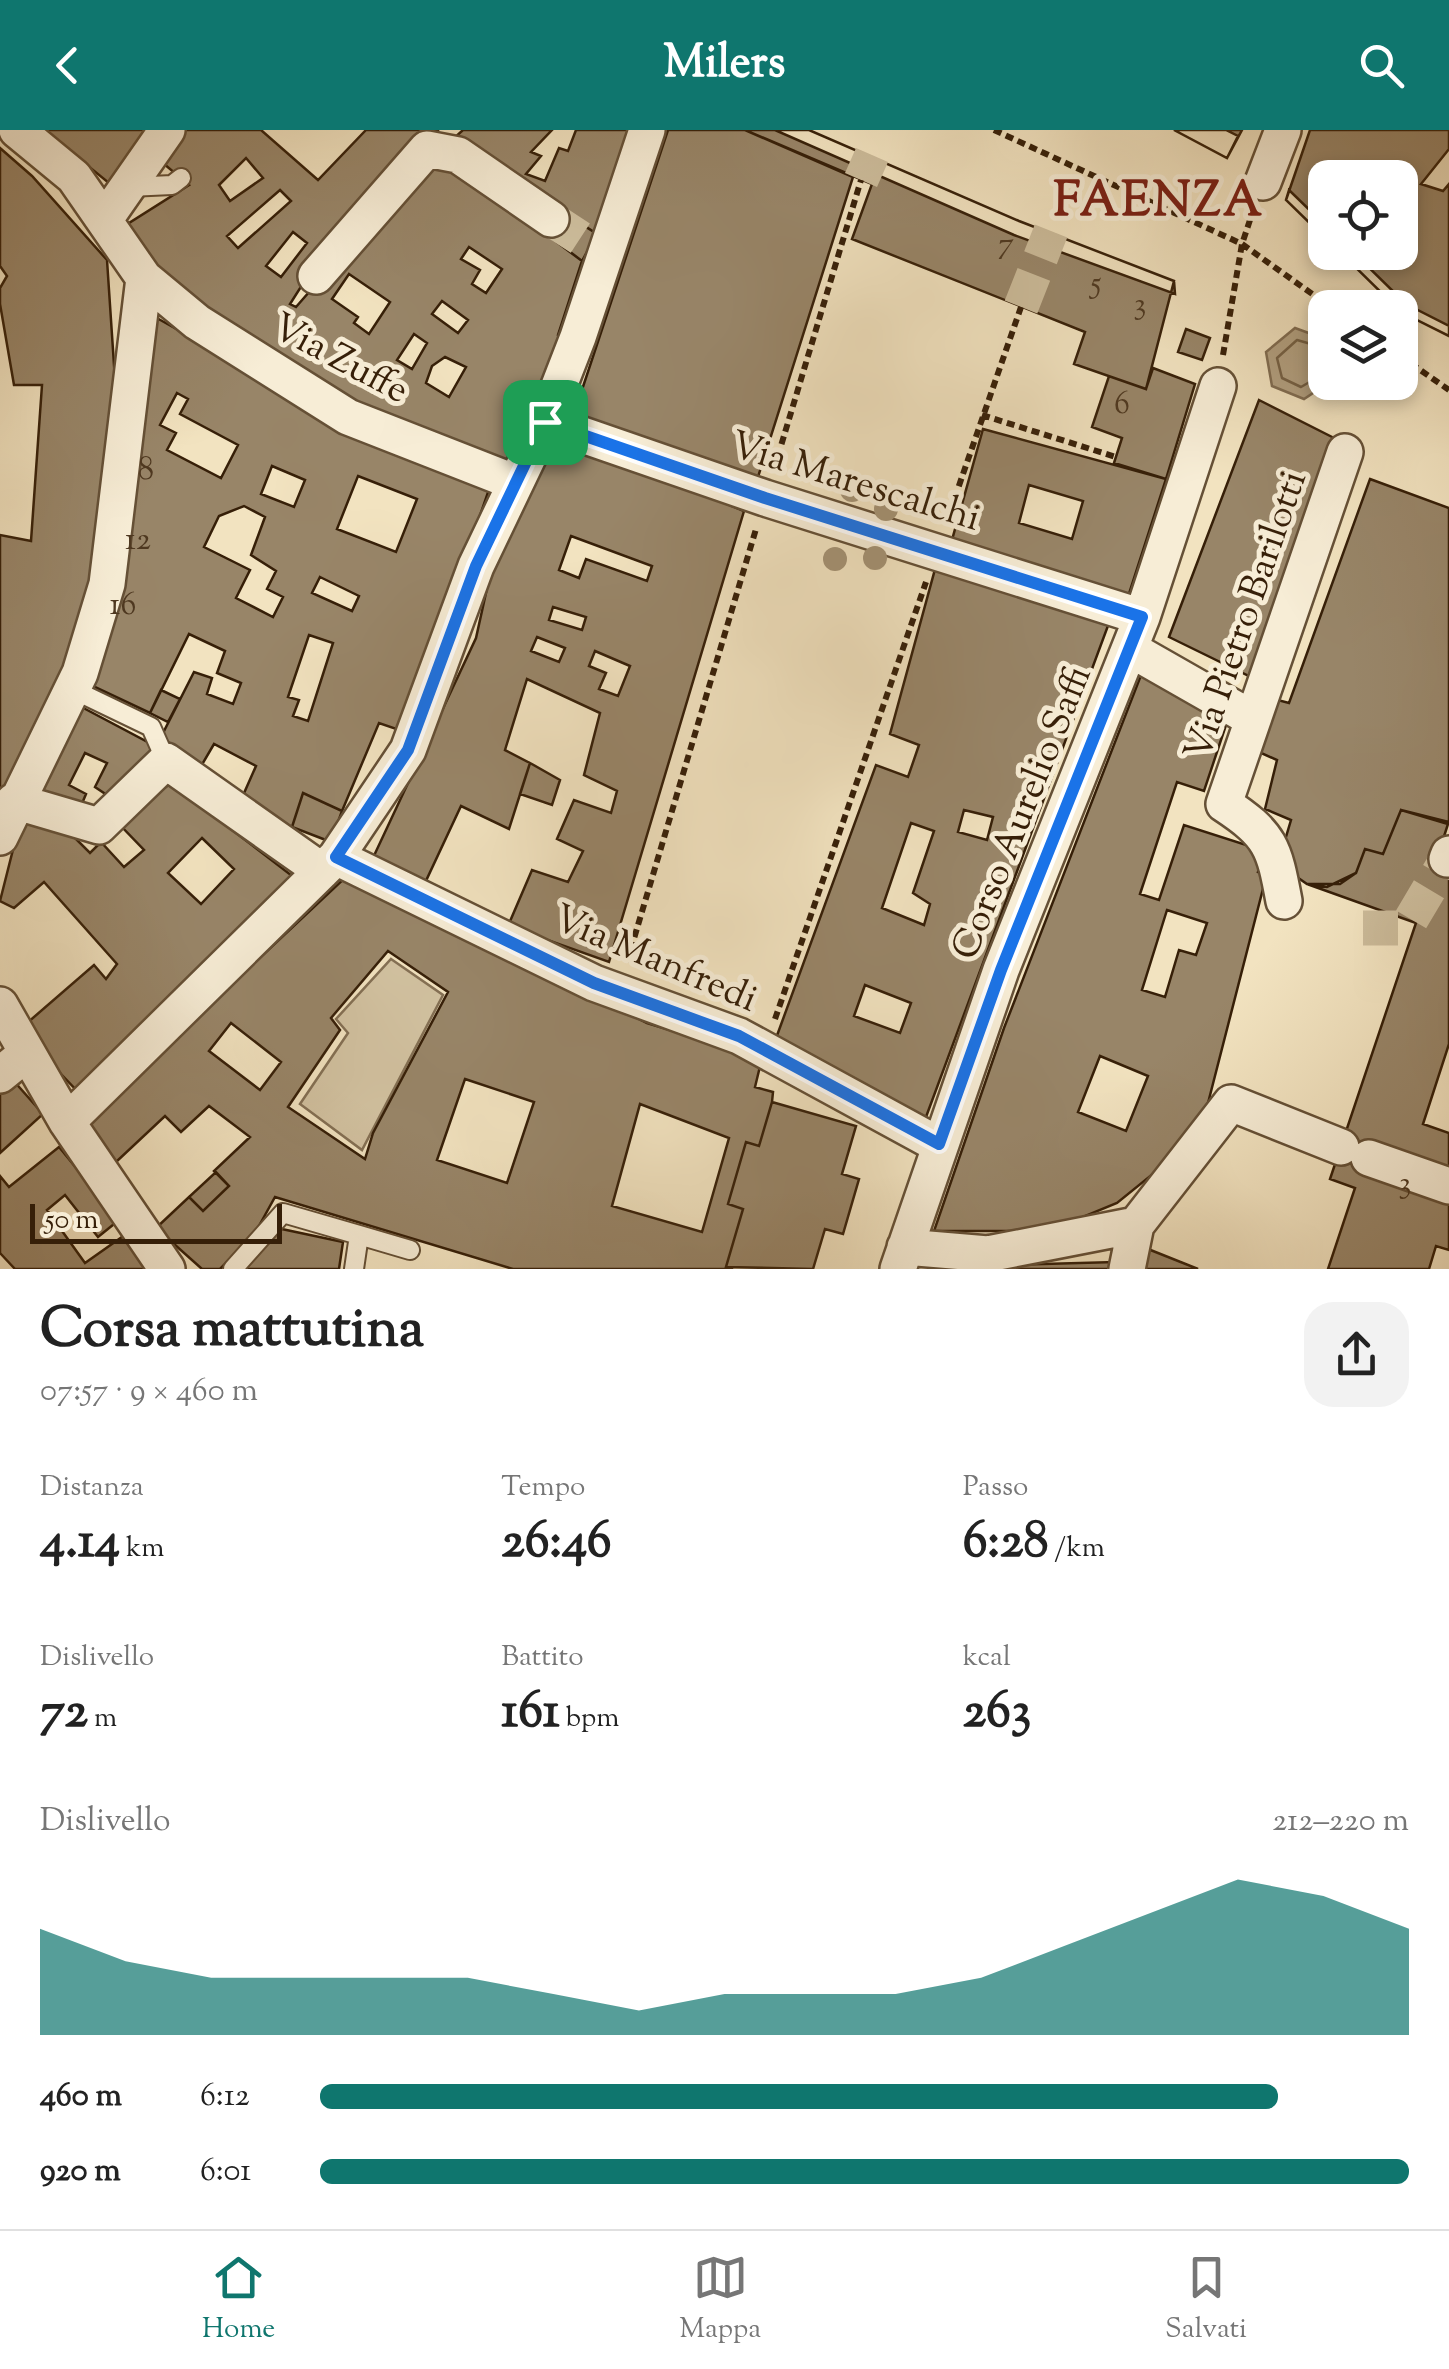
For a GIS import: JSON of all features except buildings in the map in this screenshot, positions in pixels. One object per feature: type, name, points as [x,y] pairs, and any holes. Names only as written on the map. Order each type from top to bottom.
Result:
[{"type":"street","name":"Via Zuffe","points":[[18,130],[74,178],[144,278],[197,322],[348,417],[514,482]]},
{"type":"street","points":[[105,220],[167,130]]},
{"type":"street","points":[[68,1122],[329,864],[408,750],[476,566],[545,422],[598,250],[647,130]]},
{"type":"street","points":[[1263,182],[1283,130]]},
{"type":"street","points":[[316,276],[427,149],[458,154],[550,219]]},
{"type":"street","points":[[0,837],[72,689],[107,584],[144,278]]},
{"type":"street","name":"Corso Aurelio Saffi","points":[[902,1258],[1001,970],[1136,633],[1218,386]]},
{"type":"street","name":"Via Marescalchi","points":[[545,422],[765,498],[922,545],[1136,633],[1251,718]]},
{"type":"street","name":"Via Pietro Barilotti","points":[[1284,902],[1274,849],[1258,826],[1224,804],[1345,452]]},
{"type":"street","points":[[14,802],[99,826],[166,762]]},
{"type":"street","name":"Via Manfredi","points":[[166,762],[329,864],[618,992],[764,1049],[939,1144]]},
{"type":"street","points":[[0,1005],[14,1064],[68,1122],[167,1269]]},
{"type":"street","points":[[1128,1269],[1136,1225],[1231,1103],[1449,1186]]},
{"type":"street","points":[[902,1258],[988,1254],[1136,1225]]},
{"type":"lane","points":[[128,187],[172,185],[181,178]]},
{"type":"lane","points":[[72,689],[151,727],[166,762]]},
{"type":"lane","points":[[233,1269],[283,1213],[410,1250]]},
{"type":"lane","points":[[354,1269],[360,1235]]},
{"type":"path","points":[[994,130],[1242,244],[1308,291]]},
{"type":"path","points":[[618,992],[861,180]]},
{"type":"path","points":[[1218,386],[1242,244]]},
{"type":"path","points":[[764,1049],[922,545],[982,415],[1022,307]]},
{"type":"path","points":[[1418,368],[1449,390]]},
{"type":"path","points":[[982,415],[1116,458]]},
{"type":"shaded area","points":[[391,959],[443,995],[362,1150],[300,1104],[348,1033],[336,1019]]},
{"type":"water","points":[[1295,328],[1308,333],[1308,396],[1304,399],[1272,386],[1266,352]]},
{"type":"tunnel","points":[[861,180],[872,155]]},
{"type":"tunnel","points":[[551,219],[591,245]]},
{"type":"tunnel","points":[[1021,307],[1051,231]]},
{"type":"tunnel","points":[[1363,928],[1406,928],[1447,859]]},
{"type":"district","name":"FAENZA","points":[[1159,198]]},
{"type":"route","points":[[545,422],[765,498],[1142,617],[1001,970],[939,1144],[739,1036],[594,983],[336,857],[408,750],[476,566],[545,422]]}]
